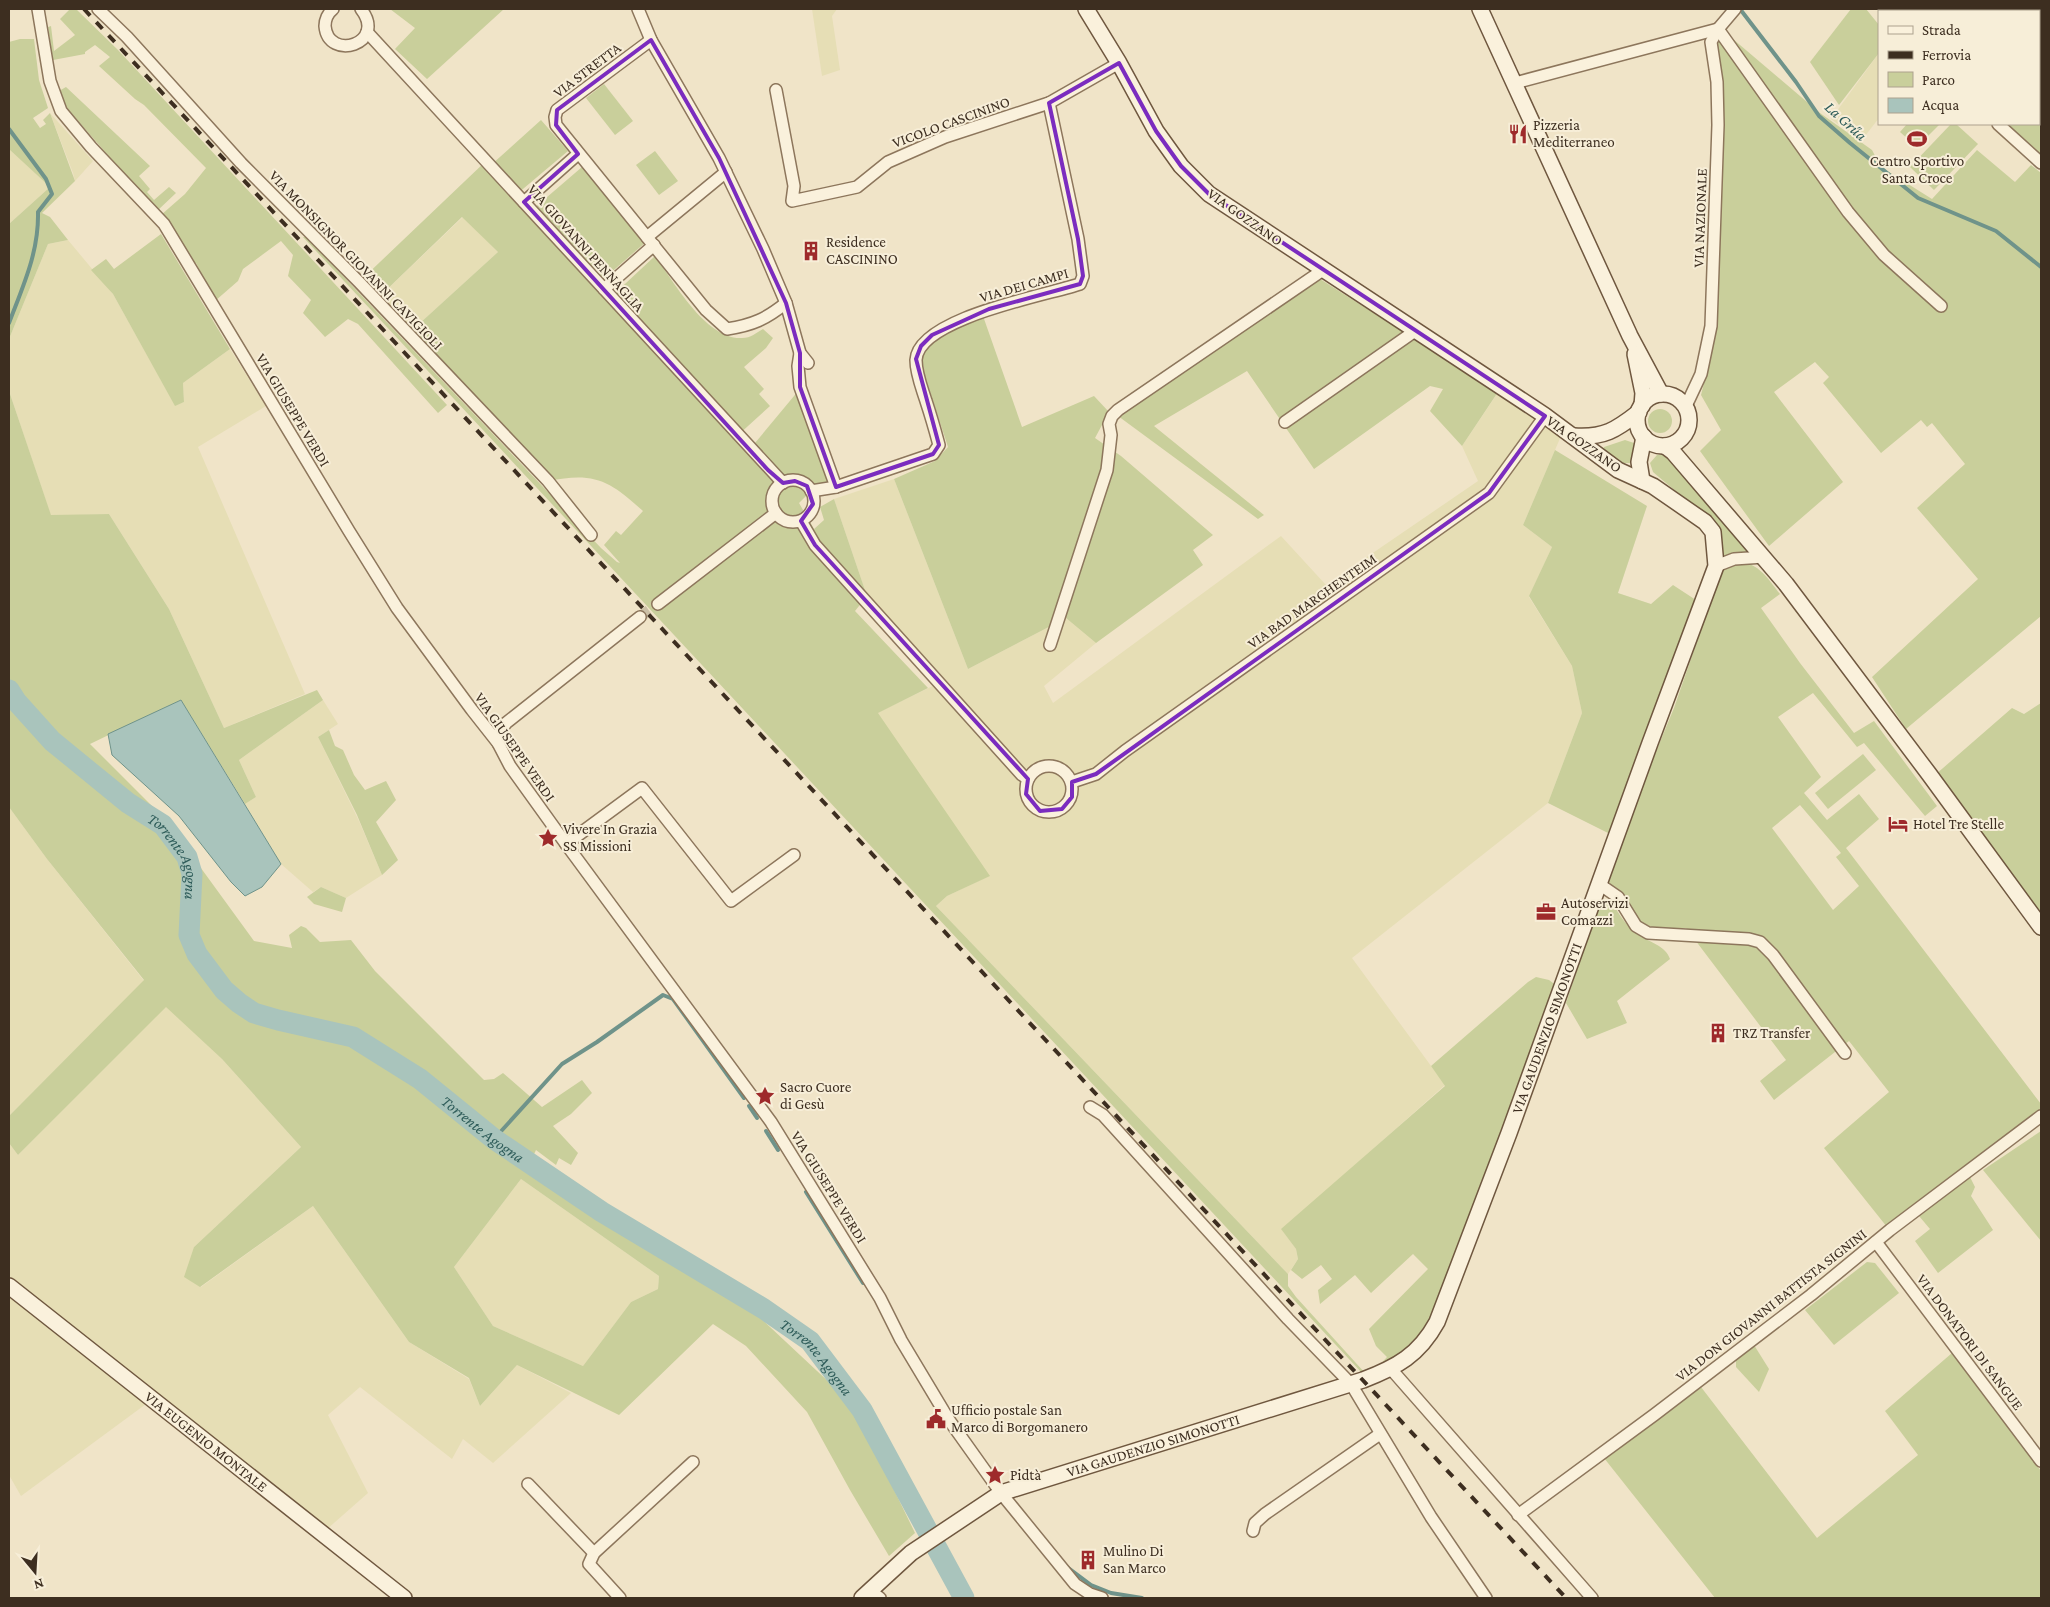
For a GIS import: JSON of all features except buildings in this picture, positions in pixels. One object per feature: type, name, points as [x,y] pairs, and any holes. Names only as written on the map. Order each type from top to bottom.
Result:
[{"type":"street","name":"VIA GIUSEPPE VERDI","points":[[38,9],[50,81],[61,111],[91,147],[164,224],[397,608],[498,743],[510,766],[566,844],[771,1122],[880,1298],[901,1340],[935,1398],[1001,1492],[1074,1584],[1090,1594],[1102,1598]]},
{"type":"street","name":"VIA MONSIGNOR GIOVANNI CAVIGIOLI","points":[[98,9],[127,37],[241,163],[359,282],[548,481],[591,535]]},
{"type":"street","points":[[333,9],[326,19],[325,27],[328,35],[340,45],[348,46],[363,39],[367,32],[366,15],[361,9]]},
{"type":"street","points":[[638,9],[651,40],[726,172],[763,249],[786,303],[800,353],[808,363]]},
{"type":"street","name":"VIA GOZZANO","points":[[1086,9],[1119,63],[1156,131],[1181,166],[1209,194],[1545,416],[1618,470],[1648,483],[1705,522],[1713,532],[1715,547]]},
{"type":"street","points":[[1480,9],[1630,336],[1643,356],[1661,394]]},
{"type":"street","name":"VIA NAZIONALE","points":[[1686,406],[1701,374],[1711,326],[1718,125],[1717,82],[1711,42],[1718,29],[1734,9]]},
{"type":"street","points":[[1515,83],[1718,29],[1848,212],[1884,255],[1941,306]]},
{"type":"street","name":"VIA GIOVANNI PENNAGLIA","points":[[367,32],[783,483]]},
{"type":"street","name":"VIA STRETTA","points":[[651,40],[557,110],[556,124],[578,154],[706,310],[727,329],[747,326],[767,318],[786,303]]},
{"type":"street","name":"VICOLO CASCININO","points":[[776,90],[794,186],[792,201],[857,187],[888,162],[946,137],[1049,103],[1119,63]]},
{"type":"street","name":"VIA DEI CAMPI","points":[[811,491],[836,487],[933,454],[938,445],[918,374],[916,359],[921,346],[932,335],[982,312],[1018,299],[1054,292],[1080,284],[1083,276],[1049,103]]},
{"type":"street","points":[[2001,125],[2041,163]]},
{"type":"street","points":[[524,202],[578,154]]},
{"type":"street","points":[[604,289],[651,241],[726,172]]},
{"type":"street","points":[[1050,645],[1107,470],[1111,435],[1109,424],[1112,416],[1118,410],[1323,270]]},
{"type":"street","points":[[1285,422],[1416,331]]},
{"type":"street","points":[[1630,336],[1643,393],[1638,418],[1651,440],[1699,483],[1764,557],[1896,729],[2041,927]]},
{"type":"street","points":[[800,353],[798,366],[800,387],[836,487]]},
{"type":"street","points":[[1661,394],[1675,396],[1686,406],[1689,419],[1689,426],[1682,438],[1677,442],[1651,440],[1587,442],[1574,436],[1591,437],[1610,432],[1620,427],[1653,396],[1661,394]]},
{"type":"street","name":"VIA BAD MARGHENTEIM","points":[[1072,782],[1096,774],[1125,751],[1490,493],[1545,416]]},
{"type":"street","points":[[1682,438],[1689,463],[1699,483]]},
{"type":"street","points":[[1648,483],[1639,469],[1639,462],[1651,440]]},
{"type":"street","points":[[789,481],[801,482],[811,491],[814,504],[811,511],[801,521],[787,522],[776,514],[773,507],[774,493],[783,483],[789,481]]},
{"type":"street","points":[[660,602],[776,514]]},
{"type":"street","points":[[801,521],[815,545],[1022,775],[1028,779]]},
{"type":"street","name":"VIA GAUDENZIO SIMONOTTI","points":[[871,1596],[911,1552],[1001,1492],[1351,1384],[1391,1369],[1418,1349],[1430,1335],[1437,1322],[1509,1133],[1716,566],[1715,547]]},
{"type":"street","points":[[1716,566],[1734,559],[1764,557]]},
{"type":"street","points":[[498,743],[500,733],[506,723],[640,617]]},
{"type":"street","points":[[1047,766],[1062,769],[1072,782],[1072,797],[1068,804],[1055,812],[1048,812],[1034,807],[1026,794],[1028,779],[1033,772],[1047,766]]},
{"type":"street","points":[[566,844],[642,788],[731,901],[794,855]]},
{"type":"street","points":[[1599,884],[1618,897],[1636,926],[1648,933],[1749,939],[1760,942],[1773,955],[1845,1053]]},
{"type":"street","points":[[1090,1107],[1103,1115],[1288,1319],[1351,1384],[1431,1517],[1486,1598]]},
{"type":"street","name":"VIA DON GIOVANNI BATTISTA SIGNINI","points":[[1518,1515],[1678,1397],[2041,1116]]},
{"type":"street","name":"VIA DONATORI DI SANGUE","points":[[1876,1242],[2041,1461]]},
{"type":"street","name":"VIA EUGENIO MONTALE","points":[[9,1286],[404,1598]]},
{"type":"street","points":[[1391,1369],[1592,1598]]},
{"type":"street","points":[[1253,1531],[1256,1523],[1265,1514],[1380,1434]]},
{"type":"street","points":[[620,1598],[589,1564],[594,1553],[693,1462]]},
{"type":"street","points":[[528,1484],[594,1553]]},
{"type":"highlighted area","points":[[651,40],[719,158],[786,303],[800,353],[800,387],[836,487],[933,454],[939,445],[916,359],[921,346],[932,335],[989,309],[1080,284],[1083,276],[1078,239],[1049,103],[1119,63],[1156,131],[1181,166],[1209,194],[1545,416],[1489,493],[1096,774],[1072,782],[1072,797],[1062,809],[1040,811],[1026,794],[1028,779],[815,545],[801,521],[813,504],[807,486],[795,481],[783,483],[768,470],[524,202],[578,154],[556,125],[557,110]]},
{"type":"shaded area","points":[[812,9],[837,9],[832,16],[840,70],[822,76]]},
{"type":"shaded area","points":[[1878,54],[1878,119],[1861,141],[1831,119]]},
{"type":"shaded area","points":[[50,113],[93,161],[75,181],[73,173]]},
{"type":"shaded area","points":[[9,148],[50,187],[9,224]]},
{"type":"shaded area","points":[[463,217],[498,252],[408,334],[376,300]]},
{"type":"shaded area","points":[[68,240],[113,294],[175,405],[184,402],[183,383],[230,349],[266,406],[198,447],[305,694],[224,728],[169,609],[109,514],[51,516],[9,391],[9,339],[48,244]]},
{"type":"shaded area","points":[[1501,388],[1564,429],[1523,525],[1552,547],[1529,597],[1572,666],[1582,713],[1548,803],[1352,958],[1445,1085],[1282,1230],[1296,1249],[1298,1259],[1288,1274],[936,906],[947,896],[989,876],[877,713],[941,682],[867,596],[834,499],[894,479],[968,669],[1066,618],[1096,643],[1044,686],[1053,703],[1281,536],[1326,585],[1478,481],[1462,446]]},
{"type":"shaded area","points":[[323,700],[338,724],[318,737],[359,821],[382,875],[346,898],[321,887],[313,892],[281,864],[245,804],[256,797],[239,760]]},
{"type":"shaded area","points":[[9,807],[47,859],[144,981],[9,1116]]},
{"type":"shaded area","points":[[166,1006],[222,1059],[301,1147],[194,1247],[201,1287],[313,1206],[409,1342],[469,1379],[480,1406],[517,1365],[571,1393],[493,1463],[463,1439],[452,1459],[360,1387],[328,1415],[368,1493],[326,1530],[9,1279],[9,1143],[18,1155]]},
{"type":"shaded area","points":[[521,1179],[659,1276],[658,1289],[631,1302],[583,1366],[493,1326],[454,1267]]},
{"type":"shaded area","points":[[9,1294],[146,1404],[21,1496],[9,1475]]},
{"type":"green space","points":[[70,9],[76,9],[118,50],[447,405],[438,413],[358,324],[348,319],[325,337],[303,313],[311,300],[288,276],[293,255],[281,241],[243,269],[238,281],[215,301],[196,263],[192,264],[161,215],[185,194],[206,168],[144,105],[99,66],[110,57],[95,45],[85,54],[53,60],[48,27],[51,26],[54,51],[75,35],[60,19]]},
{"type":"green space","points":[[390,9],[504,9],[427,79],[395,49],[415,28]]},
{"type":"green space","points":[[1851,9],[1866,9],[1878,24],[1878,54],[1839,105],[1810,62]]},
{"type":"green space","points":[[1720,28],[1820,113],[1872,150],[1881,167],[1932,199],[1977,150],[2015,182],[2031,165],[2041,173],[2041,616],[1906,729],[1872,677],[1978,579],[1917,508],[1965,464],[1932,423],[1927,427],[1921,420],[1881,453],[1823,383],[1829,377],[1815,362],[1774,392],[1843,482],[1769,546],[1700,451],[1721,430],[1701,395],[1711,355],[1715,55],[1718,32],[1885,254]]},
{"type":"green space","points":[[20,39],[34,39],[39,80],[48,108],[33,118],[40,128],[46,124],[43,120],[50,113],[75,181],[42,213],[50,217],[68,240],[48,244],[9,339],[9,224],[50,187],[9,149],[9,42]]},
{"type":"green space","points":[[604,84],[633,121],[615,135],[586,98]]},
{"type":"green space","points":[[2040,84],[2041,156],[2005,125],[2040,125]]},
{"type":"green space","points":[[66,87],[150,166],[139,176],[150,189],[147,192],[154,200],[169,187],[176,193],[157,211],[64,104],[59,91]]},
{"type":"green space","points":[[541,120],[568,151],[517,194],[532,210],[582,167],[647,241],[599,283],[611,297],[655,256],[692,308],[716,330],[729,336],[745,338],[763,329],[773,338],[766,348],[744,367],[764,389],[759,394],[770,406],[737,436],[750,449],[799,390],[835,484],[811,491],[799,503],[814,529],[824,520],[820,507],[834,499],[867,596],[855,611],[928,688],[878,713],[990,876],[947,896],[936,906],[1288,1274],[1288,1286],[1296,1297],[1365,1373],[1362,1373],[303,237],[306,237],[601,548],[620,563],[604,545],[616,531],[621,535],[643,511],[620,492],[600,481],[589,478],[564,478],[548,481],[408,334],[498,252],[462,217],[376,300],[359,282],[486,161],[491,165]]},
{"type":"green space","name":"Centro Sportivo Santa Croce","points":[[1906,125],[1939,125],[1917,147],[1900,132]]},
{"type":"green space","points":[[1950,125],[1957,125],[1978,144],[1934,190],[1910,167]]},
{"type":"green space","points":[[655,151],[678,181],[659,195],[636,165]]},
{"type":"green space","points":[[161,234],[230,349],[183,383],[184,402],[175,406],[113,294],[91,270],[106,259],[114,269]]},
{"type":"green space","points":[[1320,279],[1498,392],[1462,446],[1430,411],[1443,389],[1430,386],[1314,469],[1247,371],[1154,426],[1264,515],[1258,519],[1118,416]]},
{"type":"green space","points":[[983,316],[1022,427],[1094,396],[1109,412],[1095,438],[1121,456],[1213,535],[1193,550],[1203,565],[1096,643],[1066,618],[968,669],[894,479],[935,461],[948,447],[923,370],[923,353],[943,335]]},
{"type":"green space","points":[[9,391],[51,515],[109,514],[169,609],[224,728],[317,690],[323,700],[239,760],[256,797],[245,804],[181,700],[90,744],[166,820],[254,941],[292,948],[289,935],[301,926],[306,928],[320,942],[351,940],[375,971],[484,1080],[494,1079],[503,1073],[542,1107],[582,1080],[592,1093],[571,1114],[553,1126],[578,1153],[571,1165],[559,1158],[556,1165],[536,1150],[527,1169],[657,1256],[753,1311],[832,1385],[865,1430],[915,1533],[889,1556],[807,1412],[746,1346],[713,1324],[619,1415],[517,1365],[480,1406],[469,1378],[409,1342],[313,1206],[200,1287],[184,1277],[194,1247],[301,1147],[222,1059],[166,1007],[18,1155],[9,1143],[9,1116],[144,980],[47,859],[9,807]],"holes":[[[521,1179],[659,1276],[658,1289],[631,1302],[583,1366],[493,1326],[454,1267]]]},
{"type":"green space","points":[[1660,409],[1669,412],[1672,421],[1669,430],[1660,433],[1651,430],[1648,421],[1651,412]]},
{"type":"green space","points":[[1625,440],[1634,443],[1637,455],[1631,463],[1621,463],[1603,450],[1604,447]]},
{"type":"green space","points":[[1555,450],[1647,506],[1618,593],[1651,604],[1673,585],[1702,604],[1616,837],[1548,803],[1582,713],[1572,666],[1529,596],[1552,547],[1523,525]]},
{"type":"green space","points":[[1662,454],[1673,459],[1695,490],[1752,551],[1721,557],[1711,521],[1653,472],[1650,463],[1657,455]]},
{"type":"green space","points":[[1743,562],[1755,567],[1764,574],[1780,594],[1761,608],[1800,663],[1854,733],[1874,721],[1937,806],[1925,816],[1864,743],[1857,747],[1813,693],[1778,717],[1821,777],[1804,793],[1827,820],[1859,794],[1879,819],[1846,848],[2041,1104],[2041,1111],[1887,1227],[1824,1148],[1889,1092],[1849,1041],[1774,1100],[1760,1081],[1786,1060],[1686,928],[1654,928],[1638,921],[1620,890],[1603,880],[1674,708],[1722,569]],"holes":[[[1800,805],[1841,853],[1836,857],[1859,886],[1833,910],[1772,828]]]},
{"type":"green space","points":[[2041,703],[2041,918],[1935,775],[2012,708],[2024,714]]},
{"type":"green space","points":[[329,730],[335,746],[343,750],[354,775],[365,790],[386,781],[396,800],[376,822],[398,860],[382,875],[357,815],[318,737]]},
{"type":"green space","points":[[1863,754],[1876,770],[1828,809],[1815,793]]},
{"type":"green space","points":[[321,887],[346,898],[342,912],[314,904],[307,897]]},
{"type":"green space","points":[[1603,902],[1613,904],[1631,928],[1665,951],[1670,959],[1617,1001],[1627,1023],[1587,1039],[1566,1003],[1597,910]]},
{"type":"green space","points":[[1536,977],[1549,980],[1561,989],[1418,1349],[1376,1369],[1387,1357],[1376,1346],[1369,1329],[1428,1269],[1413,1254],[1371,1293],[1355,1275],[1320,1304],[1318,1290],[1332,1279],[1321,1265],[1302,1279],[1291,1270],[1298,1259],[1296,1249],[1281,1229],[1445,1086],[1431,1066]]},
{"type":"green space","points":[[2041,1131],[2041,1241],[1983,1170]]},
{"type":"green space","points":[[1970,1177],[1975,1187],[1971,1196],[1993,1230],[1938,1273],[1915,1241],[1930,1229],[1919,1216]]},
{"type":"green space","points":[[1867,1262],[1875,1263],[1899,1293],[1834,1345],[1805,1310]]},
{"type":"green space","points":[[1754,1345],[1769,1369],[1759,1392],[1736,1367],[1736,1359]]},
{"type":"green space","points":[[1952,1353],[2041,1471],[2041,1598],[1715,1598],[1604,1458],[1701,1387],[1817,1538],[1918,1455],[1885,1411]]},
{"type":"water","points":[[181,700],[281,864],[262,887],[245,896],[231,882],[179,816],[112,755],[108,734]]},
{"type":"waterway","name":"La Grűa","points":[[1740,9],[1796,82],[1819,116],[1850,143],[1918,198],[1996,231],[2041,267]]},
{"type":"waterway","points":[[9,129],[46,179],[52,194],[38,212],[38,227],[33,255],[9,323]]},
{"type":"waterway","name":"Torrente Agogna","points":[[9,690],[16,701],[52,741],[128,803],[163,825],[187,857],[192,874],[189,935],[197,954],[224,990],[239,1003],[254,1013],[353,1037],[420,1079],[494,1139],[602,1212],[764,1309],[810,1341],[862,1410],[964,1598]]},
{"type":"waterway","points":[[494,1139],[562,1064],[597,1042],[663,995],[673,999],[744,1098]]},
{"type":"waterway","points":[[749,1106],[757,1118]]},
{"type":"waterway","points":[[766,1131],[778,1150]]},
{"type":"waterway","points":[[806,1192],[863,1283]]},
{"type":"waterway","points":[[1067,1567],[1091,1585],[1111,1593],[1142,1598]]},
{"type":"tunnel","points":[[640,617],[658,604]]},
{"type":"railway","points":[[84,9],[1566,1598]]},
{"type":"place","name":"Pizzeria Mediterraneo","points":[[1518,134]]},
{"type":"place","name":"Centro Sportivo Santa Croce","points":[[1917,139]]},
{"type":"place","name":"Residence CASCININO","points":[[811,251]]},
{"type":"place","name":"Hotel Tre Stelle","points":[[1898,824]]},
{"type":"place","name":"Vivere In Grazia SS Missioni","points":[[548,838]]},
{"type":"place","name":"Autoservizi Comazzi","points":[[1546,912]]},
{"type":"place","name":"TRZ Transfer","points":[[1718,1033]]},
{"type":"place","name":"Sacro Cuore di Gesù","points":[[765,1096]]},
{"type":"place","name":"Ufficio postale San Marco di Borgomanero","points":[[936,1419]]},
{"type":"place","name":"Pidtà","points":[[995,1475]]},
{"type":"place","name":"Mulino Di San Marco","points":[[1088,1560]]}]
